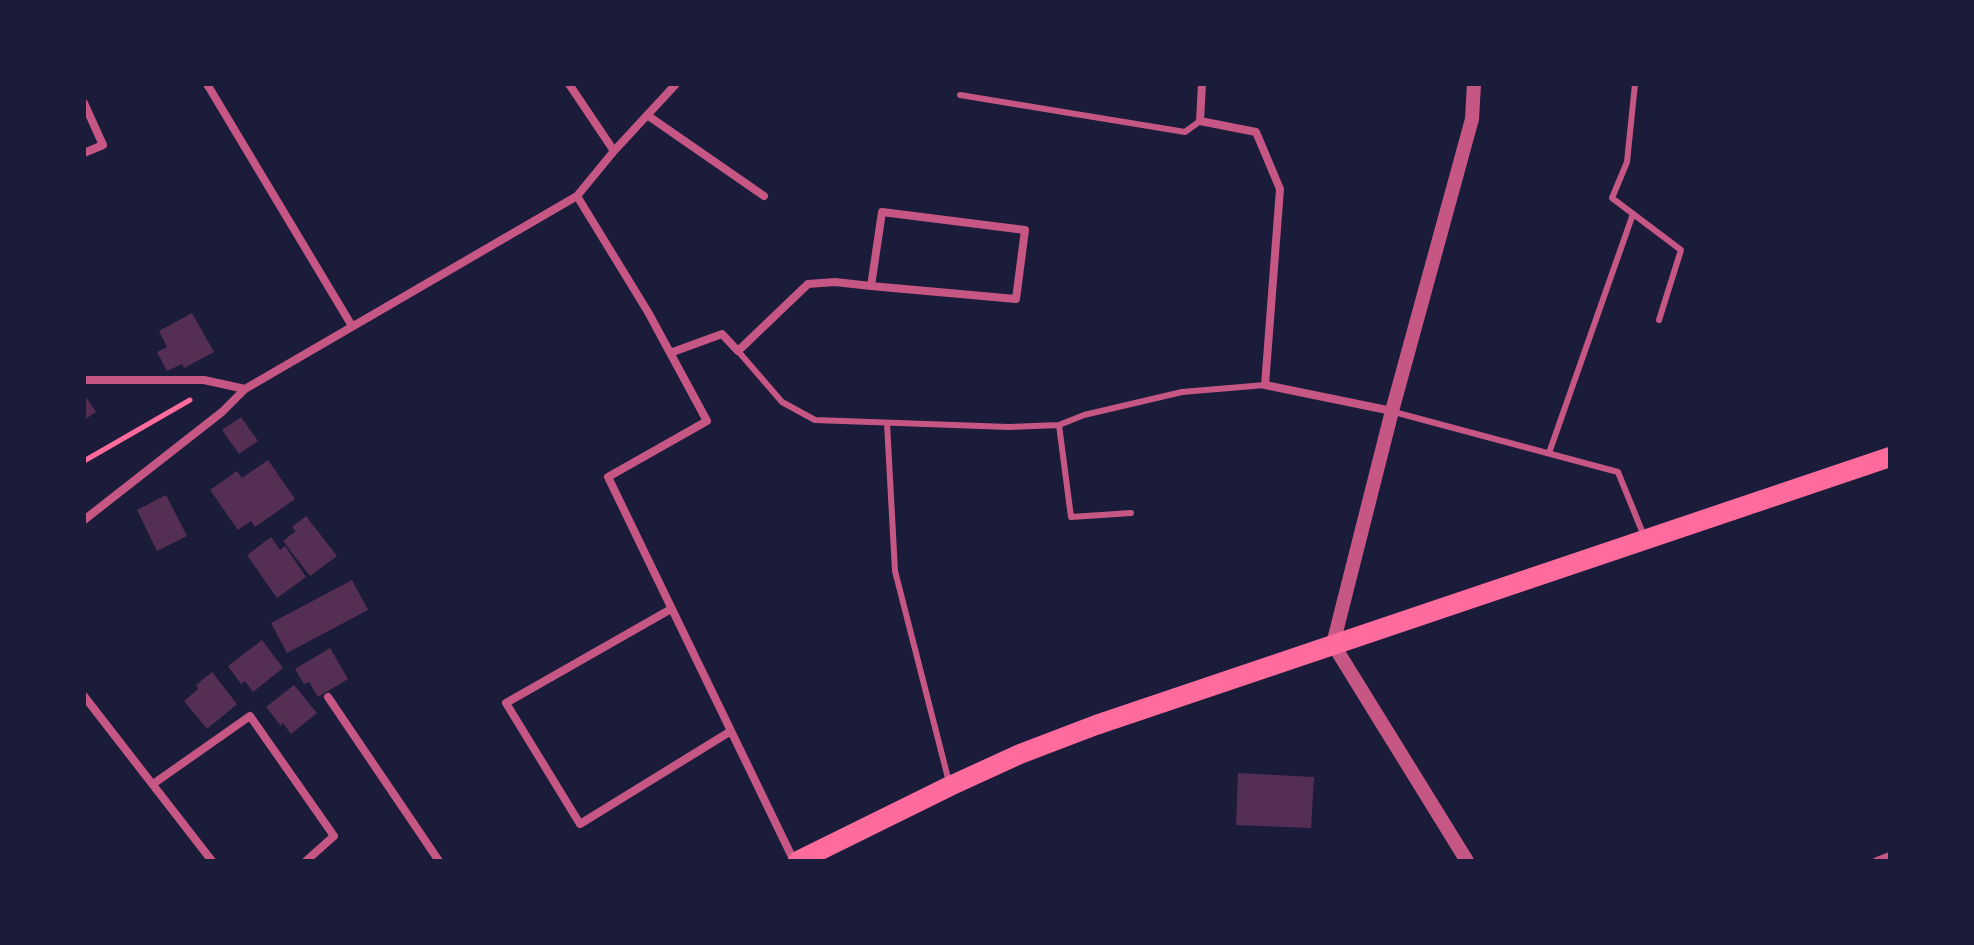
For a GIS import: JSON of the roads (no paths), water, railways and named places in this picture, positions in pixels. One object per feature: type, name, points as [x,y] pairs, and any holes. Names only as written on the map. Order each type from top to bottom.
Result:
[{"type":"main road","points":[[796,861],[1020,754],[1096,725],[1890,457]]},
{"type":"street","points":[[207,84],[352,326]]},
{"type":"street","points":[[569,84],[614,151]]},
{"type":"street","points":[[84,520],[222,412],[245,389],[577,196],[676,84]]},
{"type":"street","points":[[1202,84],[1200,121],[1256,132],[1280,189],[1265,385],[1392,411]]},
{"type":"street","points":[[1467,861],[1333,644],[1392,411],[1472,119],[1474,84]]},
{"type":"street","points":[[84,103],[103,145],[84,153]]},
{"type":"street","points":[[647,115],[764,196]]},
{"type":"street","points":[[577,196],[648,312],[707,421],[608,477],[796,861]]},
{"type":"street","points":[[670,353],[722,334],[738,351],[808,284],[835,282],[871,286],[1016,299],[1025,230],[882,212],[871,286]]},
{"type":"street","points":[[84,380],[204,380],[245,389]]},
{"type":"street","points":[[671,609],[506,703],[580,824],[731,731]]},
{"type":"street","points":[[84,696],[212,861]]},
{"type":"street","points":[[328,697],[439,861]]},
{"type":"street","points":[[153,784],[250,716],[334,836],[306,861]]},
{"type":"street","points":[[1877,861],[1890,856]]},
{"type":"lane","points":[[1466,84],[1473,110]]},
{"type":"lane","points":[[1635,84],[1627,162],[1612,198],[1681,250],[1659,320]]},
{"type":"lane","points":[[960,95],[1185,132],[1200,121]]},
{"type":"lane","points":[[1549,453],[1633,214]]},
{"type":"lane","points":[[738,351],[782,402],[815,420],[1009,427],[1059,425],[1084,415],[1182,392],[1265,385]]},
{"type":"lane","points":[[1392,411],[1618,472],[1646,539]]},
{"type":"lane","points":[[887,423],[895,571],[950,786]]},
{"type":"lane","points":[[1059,425],[1071,517],[1131,513]]}]
